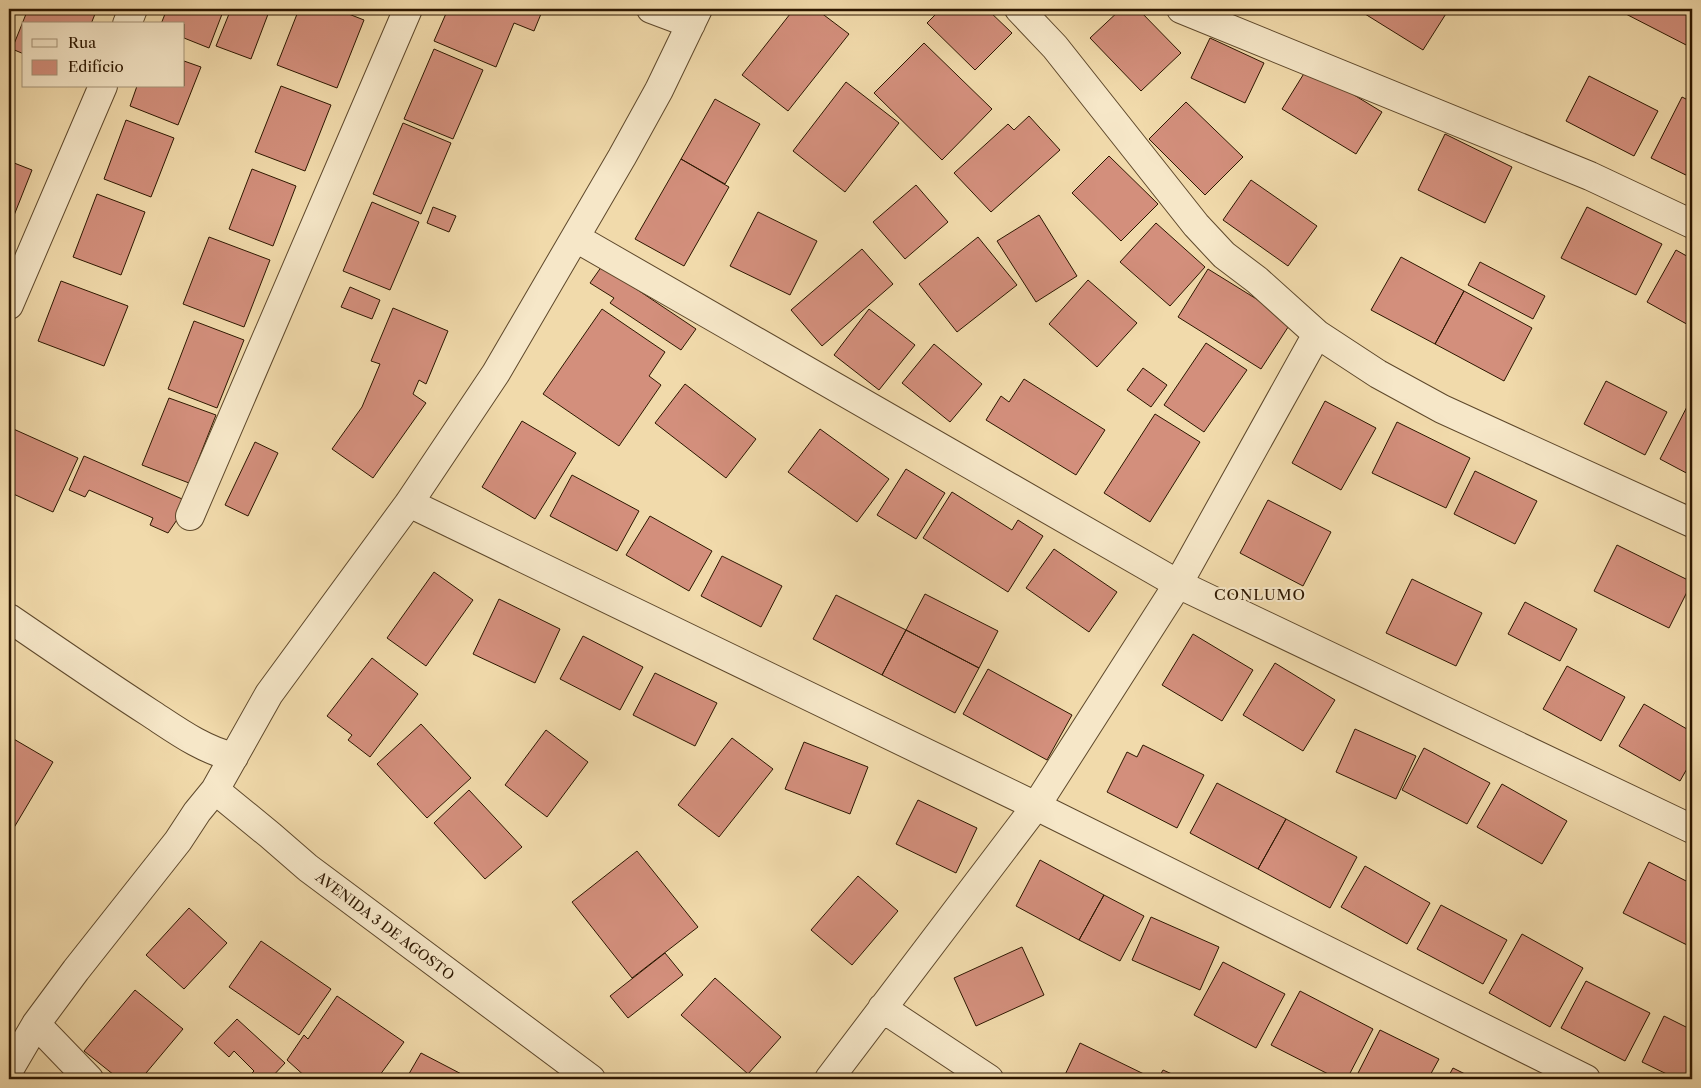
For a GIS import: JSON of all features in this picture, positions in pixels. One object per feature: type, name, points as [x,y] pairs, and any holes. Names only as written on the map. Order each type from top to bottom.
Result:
[{"type":"street","points":[[128,22],[133,9]]},
{"type":"street","points":[[190,516],[408,9]]},
{"type":"street","points":[[9,1070],[36,1024],[82,962],[178,841],[197,812],[215,790],[269,694],[409,503],[496,373],[576,238],[659,90],[695,16],[651,9]]},
{"type":"street","points":[[1019,9],[1056,47],[1196,225],[1224,255],[1257,280],[1317,334],[1378,374],[1442,409],[1692,523]]},
{"type":"street","points":[[1181,9],[1590,176],[1692,224]]},
{"type":"street","points":[[9,304],[102,88]]},
{"type":"street","points":[[576,238],[1178,584],[1692,829]]},
{"type":"street","points":[[829,1079],[1036,806],[1178,584],[1317,334]]},
{"type":"street","points":[[409,503],[1036,806],[1586,1079]]},
{"type":"street","points":[[9,618],[194,741],[223,755],[234,757]]},
{"type":"street","name":"AVENIDA 3 DE AGOSTO","points":[[215,790],[270,834],[308,868],[591,1079]]},
{"type":"street","points":[[882,1008],[989,1079]]},
{"type":"street","points":[[36,1024],[89,1079]]},
{"type":"building","points":[[28,9],[82,9],[95,14],[92,22],[23,22]]},
{"type":"building","points":[[167,9],[224,9],[209,48],[185,38],[185,22],[162,22]]},
{"type":"building","points":[[231,9],[270,9],[251,59],[216,46]]},
{"type":"building","points":[[299,9],[336,9],[364,20],[337,88],[277,65]]},
{"type":"building","points":[[448,9],[543,9],[534,31],[514,23],[496,67],[434,41]]},
{"type":"building","points":[[794,9],[816,9],[849,34],[788,111],[742,75]]},
{"type":"building","points":[[941,9],[987,9],[1012,33],[975,70],[927,23]]},
{"type":"building","points":[[1121,9],[1138,9],[1181,53],[1141,91],[1090,38]]},
{"type":"building","points":[[1357,9],[1449,9],[1423,50]]},
{"type":"building","points":[[1624,9],[1692,9],[1692,48],[1622,12]]},
{"type":"building","points":[[22,24],[22,53],[12,49]]},
{"type":"building","points":[[1210,38],[1264,63],[1245,103],[1191,78]]},
{"type":"building","points":[[924,43],[992,109],[942,160],[874,93]]},
{"type":"building","points":[[434,49],[483,70],[453,139],[404,119]]},
{"type":"building","points":[[185,61],[201,67],[178,125],[130,106],[136,88],[185,88]]},
{"type":"building","points":[[1308,67],[1382,112],[1356,154],[1282,109]]},
{"type":"building","points":[[1589,76],[1658,111],[1634,156],[1566,121]]},
{"type":"building","points":[[846,82],[899,123],[845,192],[793,151]]},
{"type":"building","points":[[281,86],[331,105],[305,171],[255,152]]},
{"type":"building","points":[[1682,97],[1692,102],[1692,178],[1651,158]]},
{"type":"building","points":[[715,99],[760,124],[725,184],[681,159]]},
{"type":"building","points":[[1186,102],[1243,157],[1205,195],[1149,139]]},
{"type":"building","points":[[1029,116],[1060,150],[991,212],[954,173],[1008,124],[1014,130]]},
{"type":"building","points":[[126,120],[174,138],[151,197],[104,179]]},
{"type":"building","points":[[403,123],[451,143],[421,214],[373,194]]},
{"type":"building","points":[[1445,134],[1512,167],[1485,223],[1418,190]]},
{"type":"building","points":[[1109,156],[1158,204],[1121,241],[1072,193]]},
{"type":"building","points":[[681,159],[729,187],[684,266],[635,239]]},
{"type":"building","points":[[9,161],[32,170],[9,228]]},
{"type":"building","points":[[252,169],[296,186],[273,246],[229,229]]},
{"type":"building","points":[[1251,180],[1317,226],[1288,266],[1223,220]]},
{"type":"building","points":[[916,185],[948,222],[905,259],[873,222]]},
{"type":"building","points":[[97,194],[145,212],[121,275],[73,257]]},
{"type":"building","points":[[372,202],[419,222],[390,290],[343,271]]},
{"type":"building","points":[[433,207],[456,216],[449,232],[427,223]]},
{"type":"building","points":[[1587,207],[1662,244],[1636,295],[1561,258]]},
{"type":"building","points":[[758,212],[817,241],[790,295],[730,266]]},
{"type":"building","points":[[1039,215],[1077,276],[1036,302],[997,241]]},
{"type":"building","points":[[1156,223],[1205,267],[1170,306],[1120,262]]},
{"type":"building","points":[[209,237],[270,260],[244,327],[183,304]]},
{"type":"building","points":[[978,237],[1017,285],[957,332],[919,284]]},
{"type":"building","points":[[862,249],[893,284],[822,346],[791,310]]},
{"type":"building","points":[[1676,250],[1692,259],[1692,327],[1647,302]]},
{"type":"building","points":[[1401,257],[1464,291],[1435,344],[1371,310]]},
{"type":"building","points":[[1480,262],[1545,296],[1533,319],[1468,285]]},
{"type":"building","points":[[602,266],[696,329],[681,350],[610,303],[614,298],[590,283]]},
{"type":"building","points":[[1208,269],[1292,321],[1261,369],[1178,317]]},
{"type":"building","points":[[1088,280],[1137,323],[1097,367],[1049,324]]},
{"type":"building","points":[[61,281],[128,306],[104,366],[38,341]]},
{"type":"building","points":[[350,287],[380,300],[372,319],[341,307]]},
{"type":"building","points":[[1464,291],[1532,328],[1504,381],[1435,344]]},
{"type":"building","points":[[393,308],[448,331],[426,384],[419,380],[413,394],[426,403],[373,478],[332,449],[362,407],[380,364],[371,361]]},
{"type":"building","points":[[602,309],[665,352],[649,376],[661,385],[619,446],[543,394]]},
{"type":"building","points":[[869,309],[915,345],[879,390],[834,355]]},
{"type":"building","points":[[194,321],[244,340],[217,408],[168,389]]},
{"type":"building","points":[[1206,343],[1247,370],[1204,432],[1164,405]]},
{"type":"building","points":[[934,344],[982,384],[950,422],[902,383]]},
{"type":"building","points":[[1143,368],[1167,385],[1151,407],[1127,390]]},
{"type":"building","points":[[1024,379],[1105,430],[1076,475],[986,420],[1001,396],[1009,402]]},
{"type":"building","points":[[1606,381],[1667,412],[1645,455],[1584,424]]},
{"type":"building","points":[[685,384],[756,439],[726,478],[655,423]]},
{"type":"building","points":[[1692,397],[1692,476],[1660,459]]},
{"type":"building","points":[[169,398],[216,415],[189,483],[142,465]]},
{"type":"building","points":[[1325,401],[1376,428],[1341,490],[1292,463]]},
{"type":"building","points":[[1155,414],[1200,442],[1150,522],[1104,493]]},
{"type":"building","points":[[522,421],[576,453],[535,519],[482,487]]},
{"type":"building","points":[[1397,422],[1470,458],[1446,508],[1372,473]]},
{"type":"building","points":[[9,427],[78,458],[53,512],[9,492]]},
{"type":"building","points":[[820,429],[889,479],[857,522],[788,472]]},
{"type":"building","points":[[255,442],[278,453],[248,516],[225,505]]},
{"type":"building","points":[[84,456],[189,502],[168,533],[150,525],[153,518],[89,490],[85,497],[69,490]]},
{"type":"building","points":[[906,469],[945,493],[916,539],[877,515]]},
{"type":"building","points":[[1475,471],[1537,501],[1515,544],[1454,514]]},
{"type":"building","points":[[572,475],[639,511],[617,551],[550,516]]},
{"type":"building","points":[[952,492],[1012,530],[1018,520],[1043,536],[1008,592],[923,538]]},
{"type":"building","points":[[1268,500],[1331,532],[1303,586],[1240,553]]},
{"type":"building","points":[[650,516],[712,551],[689,591],[626,555]]},
{"type":"building","points":[[1617,545],[1692,582],[1669,628],[1594,591]]},
{"type":"building","points":[[1054,549],[1117,592],[1089,632],[1026,588]]},
{"type":"building","points":[[722,556],[782,586],[761,627],[701,596]]},
{"type":"building","points":[[434,572],[473,600],[426,666],[387,638]]},
{"type":"building","points":[[1412,579],[1482,613],[1456,666],[1386,633]]},
{"type":"building","points":[[925,594],[998,631],[979,668],[906,630]]},
{"type":"building","points":[[836,595],[906,630],[882,675],[813,639]]},
{"type":"building","points":[[499,599],[560,629],[535,683],[473,654]]},
{"type":"building","points":[[1525,602],[1577,629],[1560,661],[1508,634]]},
{"type":"building","points":[[906,630],[979,668],[955,713],[882,675]]},
{"type":"building","points":[[1193,634],[1253,670],[1222,721],[1162,685]]},
{"type":"building","points":[[583,636],[643,667],[620,710],[560,679]]},
{"type":"building","points":[[372,658],[418,694],[370,757],[348,740],[352,735],[327,716]]},
{"type":"building","points":[[1275,663],[1335,700],[1303,751],[1243,715]]},
{"type":"building","points":[[1567,666],[1625,697],[1601,741],[1543,709]]},
{"type":"building","points":[[988,669],[1072,715],[1047,760],[963,714]]},
{"type":"building","points":[[655,673],[717,703],[695,746],[633,715]]},
{"type":"building","points":[[1644,704],[1692,732],[1692,760],[1680,781],[1619,746]]},
{"type":"building","points":[[421,724],[471,778],[427,818],[377,764]]},
{"type":"building","points":[[1355,729],[1416,756],[1396,799],[1336,772]]},
{"type":"building","points":[[546,730],[588,762],[547,817],[505,785]]},
{"type":"building","points":[[12,738],[53,762],[9,836],[9,743]]},
{"type":"building","points":[[732,738],[773,769],[719,837],[678,805]]},
{"type":"building","points":[[804,742],[868,767],[850,814],[785,789]]},
{"type":"building","points":[[1143,745],[1204,775],[1177,828],[1107,792],[1127,752],[1137,757]]},
{"type":"building","points":[[1424,748],[1490,783],[1467,824],[1402,790]]},
{"type":"building","points":[[1217,783],[1286,819],[1258,869],[1190,833]]},
{"type":"building","points":[[1502,784],[1567,821],[1542,864],[1477,827]]},
{"type":"building","points":[[469,790],[522,847],[485,879],[434,823]]},
{"type":"building","points":[[918,800],[977,828],[956,873],[896,844]]},
{"type":"building","points":[[1286,819],[1357,857],[1330,908],[1258,869]]},
{"type":"building","points":[[637,851],[698,927],[632,978],[572,902]]},
{"type":"building","points":[[1040,860],[1104,895],[1079,940],[1016,906]]},
{"type":"building","points":[[1649,862],[1692,884],[1691,947],[1623,913]]},
{"type":"building","points":[[1365,866],[1430,903],[1407,944],[1341,907]]},
{"type":"building","points":[[858,876],[898,911],[852,965],[811,930]]},
{"type":"building","points":[[1104,895],[1144,916],[1120,961],[1079,940]]},
{"type":"building","points":[[1441,905],[1507,940],[1483,984],[1417,949]]},
{"type":"building","points":[[189,908],[227,943],[184,989],[146,955]]},
{"type":"building","points":[[1151,917],[1219,947],[1200,990],[1132,960]]},
{"type":"building","points":[[1522,934],[1583,968],[1550,1027],[1489,993]]},
{"type":"building","points":[[261,941],[331,989],[299,1035],[229,987]]},
{"type":"building","points":[[1022,947],[1044,995],[976,1026],[954,978]]},
{"type":"building","points":[[665,953],[683,975],[628,1018],[610,996]]},
{"type":"building","points":[[1223,962],[1285,994],[1256,1048],[1194,1015]]},
{"type":"building","points":[[715,978],[781,1037],[748,1074],[681,1015]]},
{"type":"building","points":[[1586,981],[1650,1013],[1625,1061],[1561,1028]]},
{"type":"building","points":[[135,990],[183,1029],[141,1079],[119,1079],[84,1051]]},
{"type":"building","points":[[1300,991],[1373,1029],[1347,1079],[1338,1079],[1271,1045]]},
{"type":"building","points":[[337,996],[404,1042],[377,1079],[308,1079],[287,1060],[304,1035],[308,1039]]},
{"type":"building","points":[[1664,1016],[1692,1030],[1692,1079],[1677,1079],[1642,1062]]},
{"type":"building","points":[[237,1019],[285,1063],[270,1079],[253,1079],[249,1076],[254,1071],[234,1051],[229,1057],[214,1043]]},
{"type":"building","points":[[1380,1030],[1439,1059],[1428,1079],[1355,1079]]},
{"type":"building","points":[[1080,1043],[1148,1076],[1147,1079],[1063,1079]]},
{"type":"building","points":[[421,1053],[471,1079],[406,1079]]},
{"type":"building","points":[[1453,1068],[1475,1079],[1447,1079]]},
{"type":"building","points":[[1163,1070],[1183,1079],[1158,1079]]},
{"type":"district","name":"CONLUMO","points":[[1260,594]]}]
